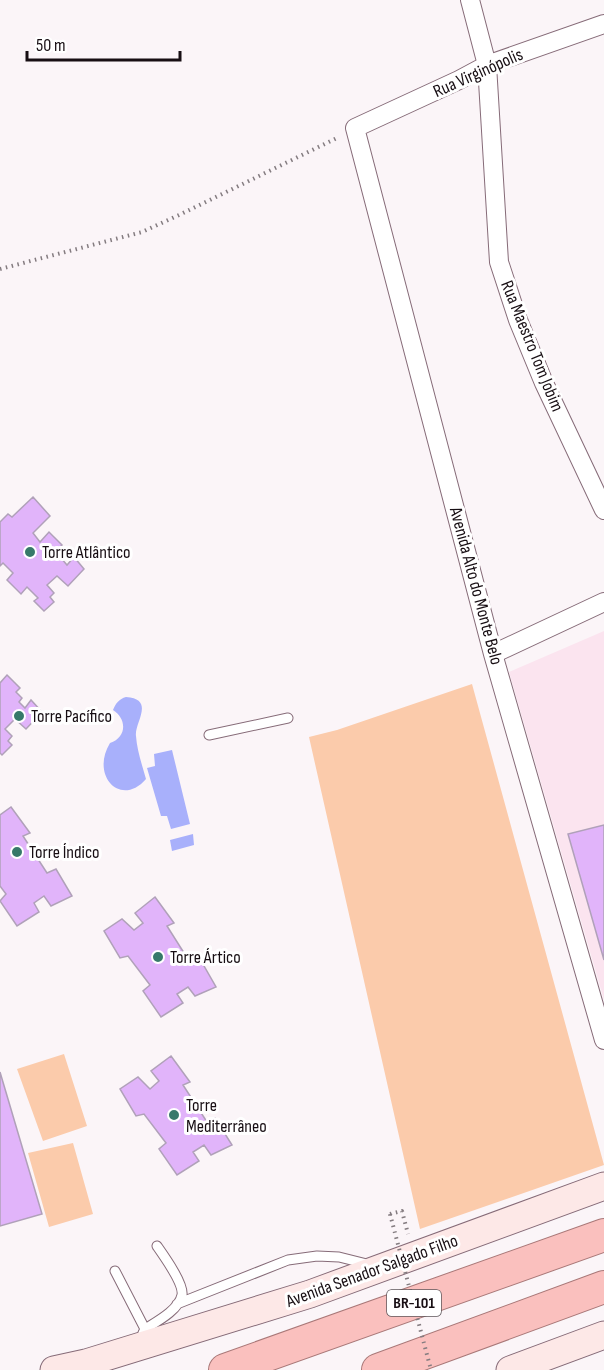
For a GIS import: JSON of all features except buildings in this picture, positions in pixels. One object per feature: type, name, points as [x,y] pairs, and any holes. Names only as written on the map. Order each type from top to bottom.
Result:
[{"type":"highway","name":"BR-101","points":[[225,1370],[604,1235]]},
{"type":"highway","points":[[378,1370],[604,1287]]},
{"type":"main road","name":"Avenida Senador Salgado Filho","points":[[54,1370],[86,1364],[141,1338],[310,1294],[604,1186]]},
{"type":"main road","points":[[510,1370],[557,1357],[604,1335]]},
{"type":"street","name":"Rua Maestro Tom Jobim","points":[[470,0],[487,65],[499,262],[518,320],[544,383],[604,510]]},
{"type":"street","name":"Rua Virginópolis","points":[[355,128],[487,65],[604,24]]},
{"type":"street","name":"Avenida Alto do Monte Belo","points":[[355,128],[493,654],[604,1040]]},
{"type":"street","points":[[493,654],[604,602]]},
{"type":"lane","points":[[209,735],[288,718]]},
{"type":"lane","points":[[115,1271],[141,1338],[168,1314],[182,1297],[180,1283],[157,1246]]},
{"type":"lane","points":[[177,1304],[288,1260],[317,1256],[339,1257],[382,1268]]},
{"type":"path","points":[[0,269],[142,232],[355,128]]},
{"type":"path","points":[[414,1257],[402,1211],[390,1214],[431,1370]]},
{"type":"shaded area","points":[[604,631],[604,1000],[509,672]]},
{"type":"shaded area","points":[[472,684],[604,1165],[420,1229],[309,737],[337,730]]},
{"type":"shaded area","points":[[64,1054],[87,1126],[43,1141],[17,1069]]},
{"type":"shaded area","points":[[73,1143],[93,1214],[49,1227],[28,1153]]},
{"type":"water","points":[[126,697],[140,702],[142,707],[136,736],[146,779],[136,787],[127,790],[118,789],[111,784],[106,777],[104,767],[105,755],[110,743],[120,737],[123,728],[121,718],[113,710],[121,699]]},
{"type":"water","points":[[172,750],[190,824],[171,829],[167,816],[161,816],[147,768],[155,766],[154,754]]},
{"type":"water","points":[[193,834],[194,845],[172,851],[170,840]]},
{"type":"place","name":"Torre Atlântico","points":[[30,552]]},
{"type":"place","name":"Torre Pacífico","points":[[19,716]]},
{"type":"place","name":"Torre Índico","points":[[17,852]]},
{"type":"place","name":"Torre Ártico","points":[[158,957]]},
{"type":"place","name":"Torre Mediterrâneo","points":[[174,1115]]}]
